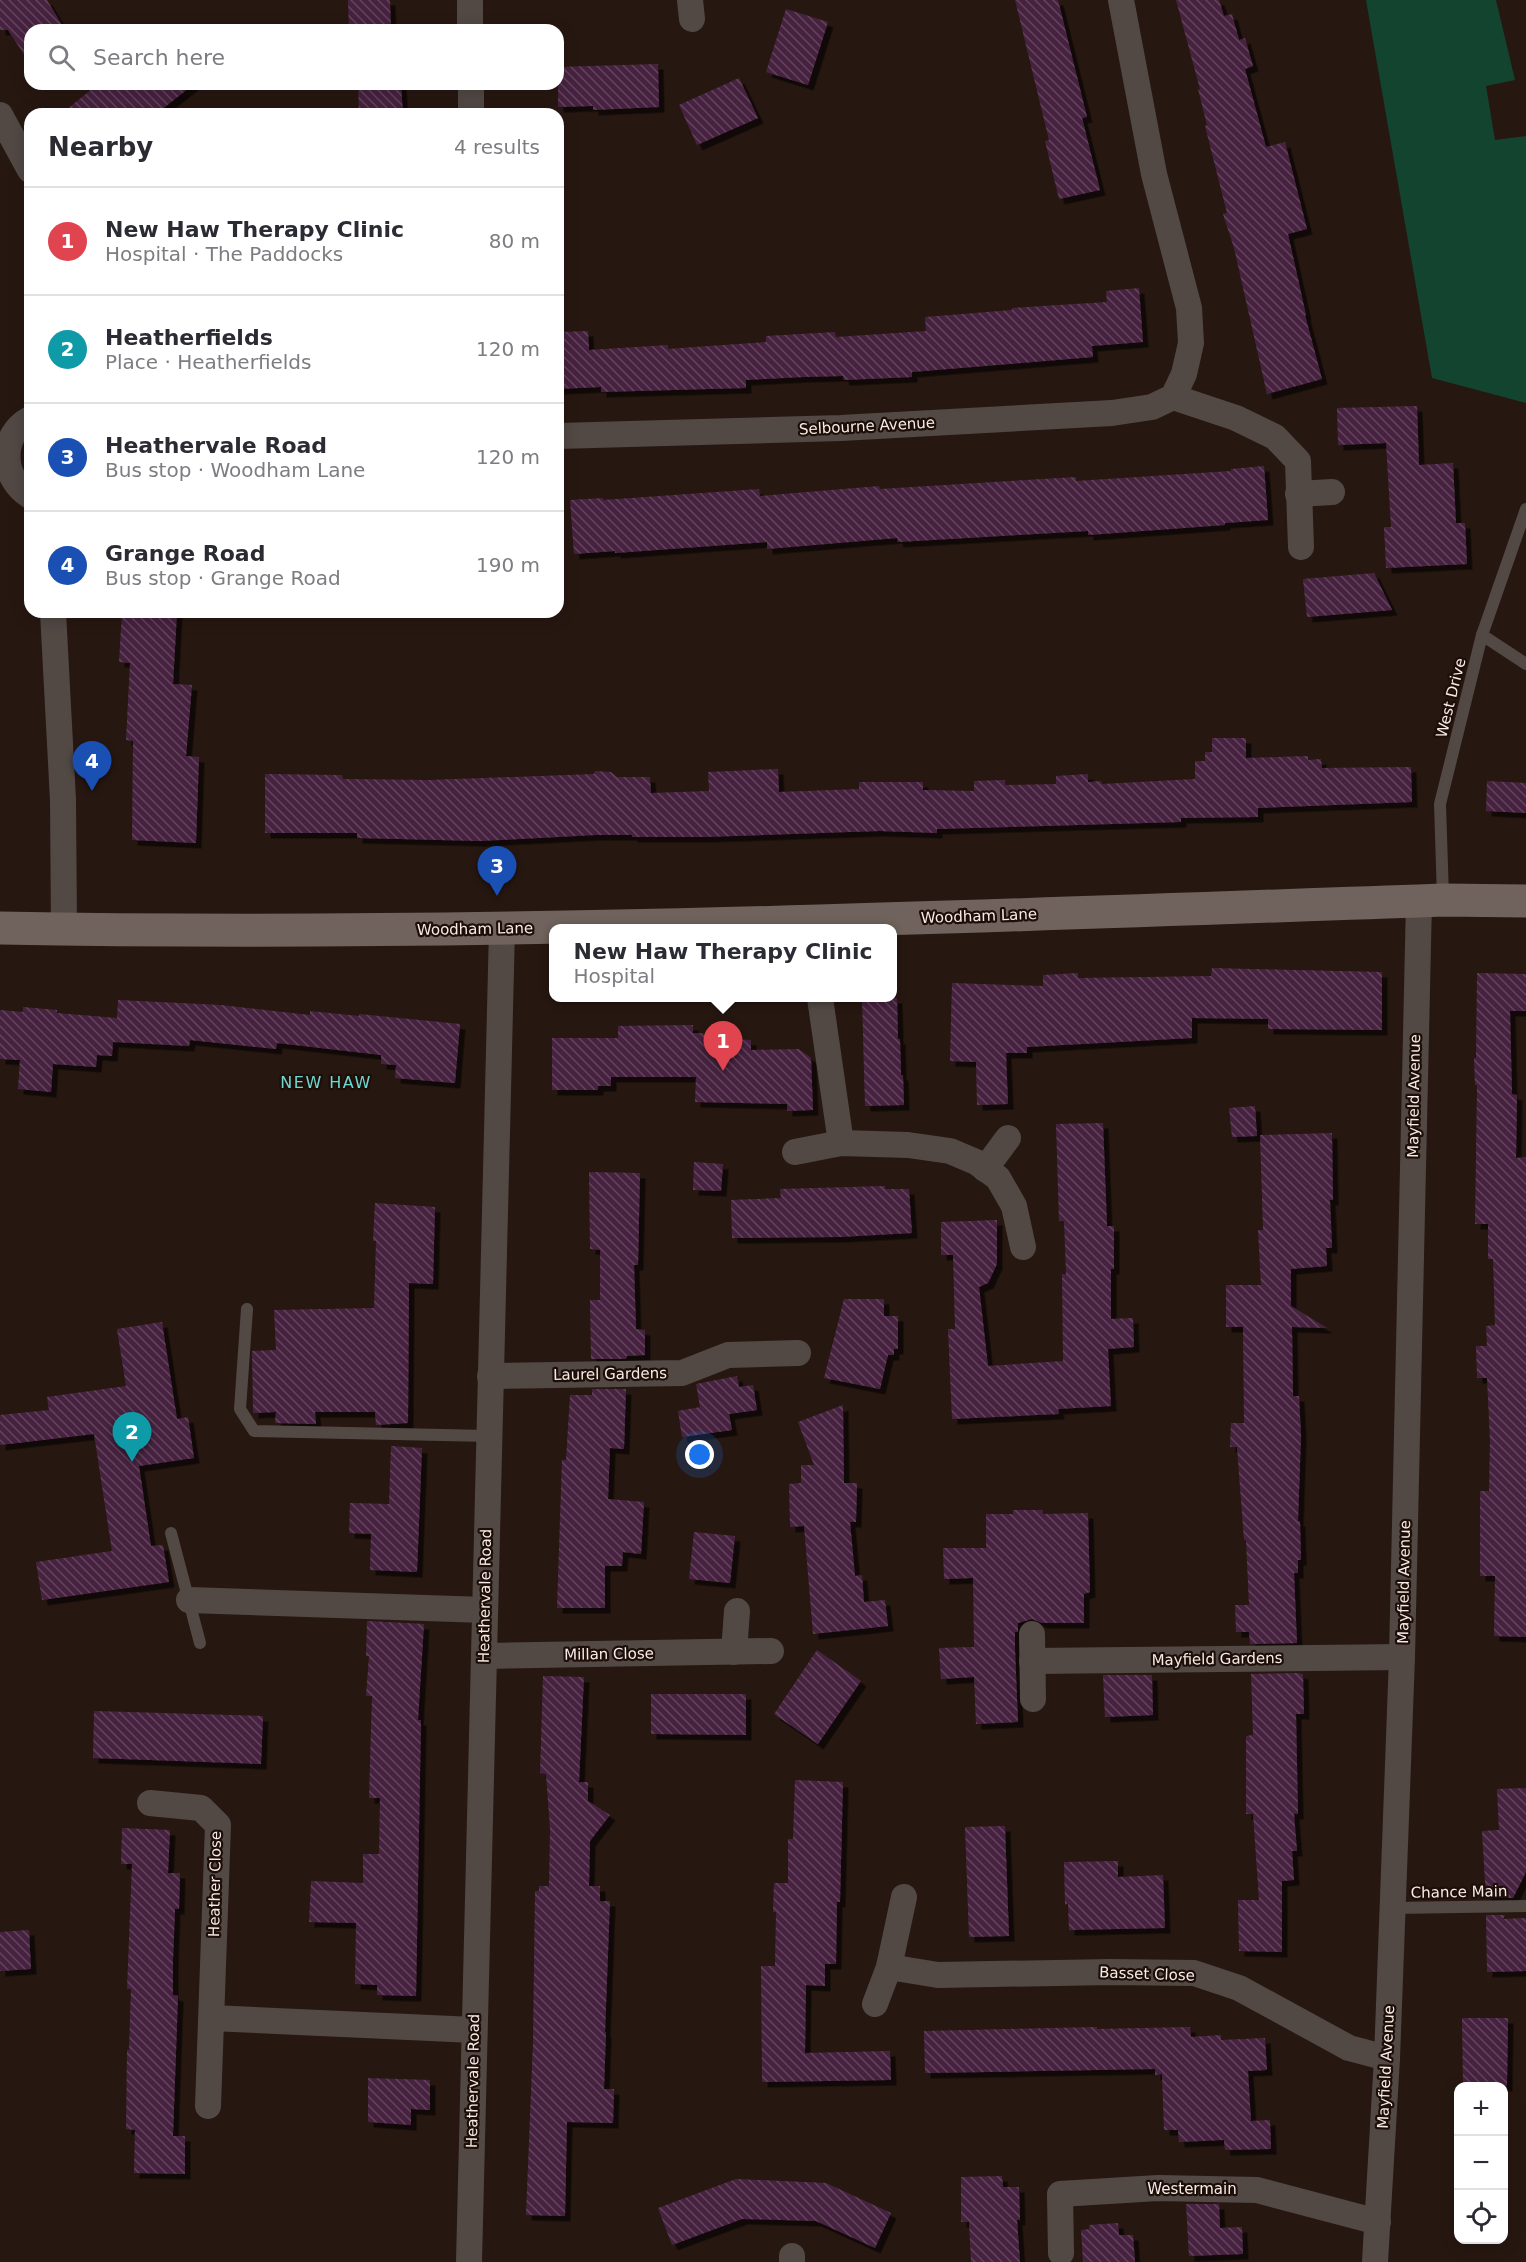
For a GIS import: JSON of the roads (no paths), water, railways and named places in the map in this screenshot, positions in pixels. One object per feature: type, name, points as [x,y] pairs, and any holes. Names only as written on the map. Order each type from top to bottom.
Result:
[{"type":"main road","name":"Woodham Lane","points":[[834,924],[1431,900],[1526,901]]},
{"type":"main road","name":"Woodham Lane","points":[[0,928],[64,930],[549,928]]},
{"type":"street","points":[[470,24],[470,0],[479,0]]},
{"type":"street","points":[[1121,0],[1154,174],[1189,308],[1191,343],[1184,374],[1173,397],[1236,418],[1275,438],[1298,461],[1300,547]]},
{"type":"street","points":[[471,90],[471,108]]},
{"type":"street","points":[[0,115],[24,159]]},
{"type":"street","name":"Selbourne Avenue","points":[[564,436],[841,428],[1112,413],[1152,407],[1173,397]]},
{"type":"street","points":[[24,423],[15,429],[3,454],[12,480],[24,492]]},
{"type":"street","points":[[1298,494],[1332,492]]},
{"type":"street","points":[[52,618],[63,800],[64,930]]},
{"type":"street","name":"Mayfield Avenue","points":[[1375,2262],[1387,2058],[1431,900]]},
{"type":"street","name":"Heathervale Road","points":[[469,2262],[502,929]]},
{"type":"street","points":[[821,1002],[841,1143]]},
{"type":"street","points":[[985,1169],[1008,1138]]},
{"type":"street","points":[[795,1152],[841,1143],[908,1145],[950,1151],[976,1162],[998,1178],[1014,1206],[1023,1247]]},
{"type":"street","name":"Laurel Gardens","points":[[490,1376],[682,1373],[728,1355],[798,1353]]},
{"type":"street","points":[[189,1600],[485,1610]]},
{"type":"street","points":[[734,1652],[737,1611]]},
{"type":"street","points":[[1032,1634],[1033,1699]]},
{"type":"street","name":"Millan Close","points":[[484,1656],[771,1651]]},
{"type":"street","name":"Mayfield Gardens","points":[[1032,1660],[1402,1657]]},
{"type":"street","name":"Heather Close","points":[[150,1803],[201,1808],[218,1825],[208,2106]]},
{"type":"street","points":[[874,2004],[889,1967],[904,1897]]},
{"type":"street","name":"Basset Close","points":[[889,1967],[938,1975],[1194,1973],[1239,1988],[1350,2048],[1387,2058]]},
{"type":"street","points":[[212,2018],[474,2030]]},
{"type":"street","name":"Westermain","points":[[1061,2253],[1060,2194],[1158,2188],[1257,2190],[1378,2222]]},
{"type":"lane","name":"West Drive","points":[[1431,900],[1440,804],[1482,635],[1526,509]]},
{"type":"lane","points":[[1482,635],[1526,664]]},
{"type":"lane","points":[[248,1309],[240,1409],[254,1431],[489,1436]]},
{"type":"lane","points":[[171,1533],[200,1643]]},
{"type":"lane","name":"Chance Main","points":[[1392,1908],[1526,1906]]},
{"type":"place","name":"Grange Road","points":[[92,791]]},
{"type":"place","name":"Heathervale Road","points":[[497,896]]},
{"type":"place","name":"New Haw Therapy Clinic","points":[[723,1071]]},
{"type":"place","name":"Heatherfields","points":[[132,1462]]},
{"type":"district","name":"NEW HAW","points":[[326,1082]]}]
